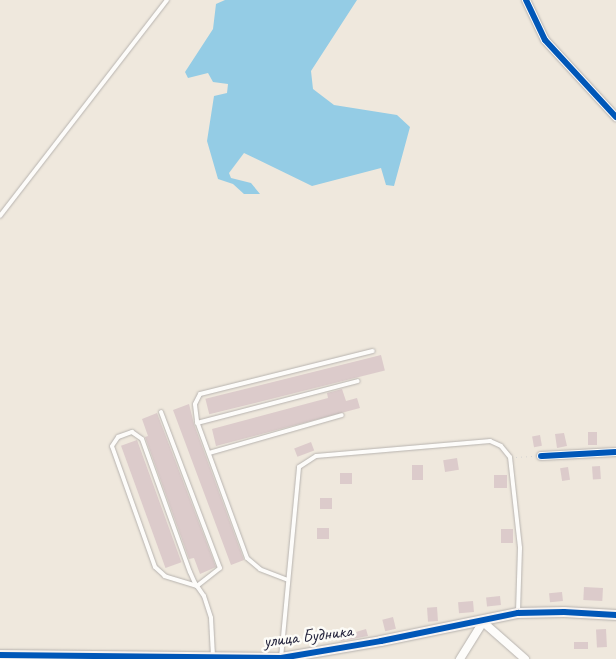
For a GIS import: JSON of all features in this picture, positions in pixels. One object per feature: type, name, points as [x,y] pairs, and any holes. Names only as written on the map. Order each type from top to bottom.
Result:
[{"type":"street","points":[[526,0],[545,40],[616,118]]},
{"type":"street","points":[[541,456],[616,452]]},
{"type":"street","name":"улица Будника","points":[[0,655],[281,658],[483,622],[518,613],[564,612],[616,615]]},
{"type":"street","points":[[460,659],[483,622],[525,659]]},
{"type":"lane","points":[[0,216],[167,0]]},
{"type":"lane","points":[[288,580],[260,569],[247,558],[197,423],[195,404],[200,394],[373,351]]},
{"type":"lane","points":[[197,423],[358,382]]},
{"type":"lane","points":[[161,412],[220,568],[197,586]]},
{"type":"lane","points":[[208,454],[342,415]]},
{"type":"lane","points":[[197,586],[165,576],[155,567],[112,446],[113,441],[124,435],[132,432],[142,439],[197,586],[204,596],[211,618],[213,657]]},
{"type":"lane","points":[[281,658],[299,467],[311,458],[490,441],[502,446],[510,458],[520,548],[518,613]]},
{"type":"path","points":[[510,458],[541,456]]},
{"type":"water","points":[[225,0],[357,0],[311,71],[313,89],[334,105],[397,115],[410,127],[394,186],[386,185],[381,168],[312,186],[244,153],[229,173],[231,178],[251,183],[260,194],[244,194],[233,184],[218,179],[207,141],[214,96],[227,93],[228,84],[213,82],[208,73],[188,78],[185,72],[213,29],[216,4]]},
{"type":"building","points":[[381,355],[385,371],[209,414],[205,399]]},
{"type":"building","points":[[342,389],[346,401],[357,398],[360,408],[216,446],[212,429],[328,398],[327,393]]},
{"type":"building","points":[[189,404],[194,424],[244,560],[231,565],[173,410]]},
{"type":"building","points":[[157,413],[216,567],[200,574],[194,558],[189,559],[145,437],[148,436],[142,419]]},
{"type":"building","points":[[588,432],[597,432],[597,445],[588,445]]},
{"type":"building","points":[[564,433],[567,446],[557,448],[555,434]]},
{"type":"building","points":[[540,435],[542,446],[534,447],[532,436]]},
{"type":"building","points":[[137,440],[181,562],[165,568],[121,446]]},
{"type":"building","points":[[311,442],[314,450],[297,457],[294,448]]},
{"type":"building","points":[[457,458],[459,470],[445,472],[443,460]]},
{"type":"building","points":[[412,465],[423,465],[423,480],[412,480]]},
{"type":"building","points":[[600,466],[601,479],[593,480],[592,467]]},
{"type":"building","points":[[568,467],[570,480],[562,481],[560,468]]},
{"type":"building","points":[[340,473],[352,473],[352,484],[340,484]]},
{"type":"building","points":[[494,475],[507,475],[507,488],[494,488]]},
{"type":"building","points":[[320,498],[332,498],[332,509],[320,509]]},
{"type":"building","points":[[317,528],[329,528],[329,539],[317,539]]},
{"type":"building","points":[[501,529],[513,529],[513,543],[501,543]]},
{"type":"building","points":[[584,587],[603,588],[602,601],[583,600]]},
{"type":"building","points":[[562,592],[563,601],[550,602],[549,593]]},
{"type":"building","points":[[500,596],[501,605],[487,606],[486,597]]},
{"type":"building","points":[[473,601],[474,612],[459,613],[458,602]]},
{"type":"building","points":[[437,607],[438,621],[428,622],[427,608]]},
{"type":"building","points":[[393,617],[396,629],[385,631],[382,620]]},
{"type":"building","points":[[366,629],[368,636],[341,641],[339,637]]},
{"type":"building","points":[[606,629],[607,647],[597,647],[596,630]]},
{"type":"building","points":[[574,642],[588,642],[588,649],[574,649]]},
{"type":"cycle path","points":[[526,0],[545,40],[616,117]]},
{"type":"cycle path","points":[[541,456],[616,452]]},
{"type":"cycle path","points":[[0,655],[281,658],[381,641],[518,613],[564,612],[616,615]]}]
